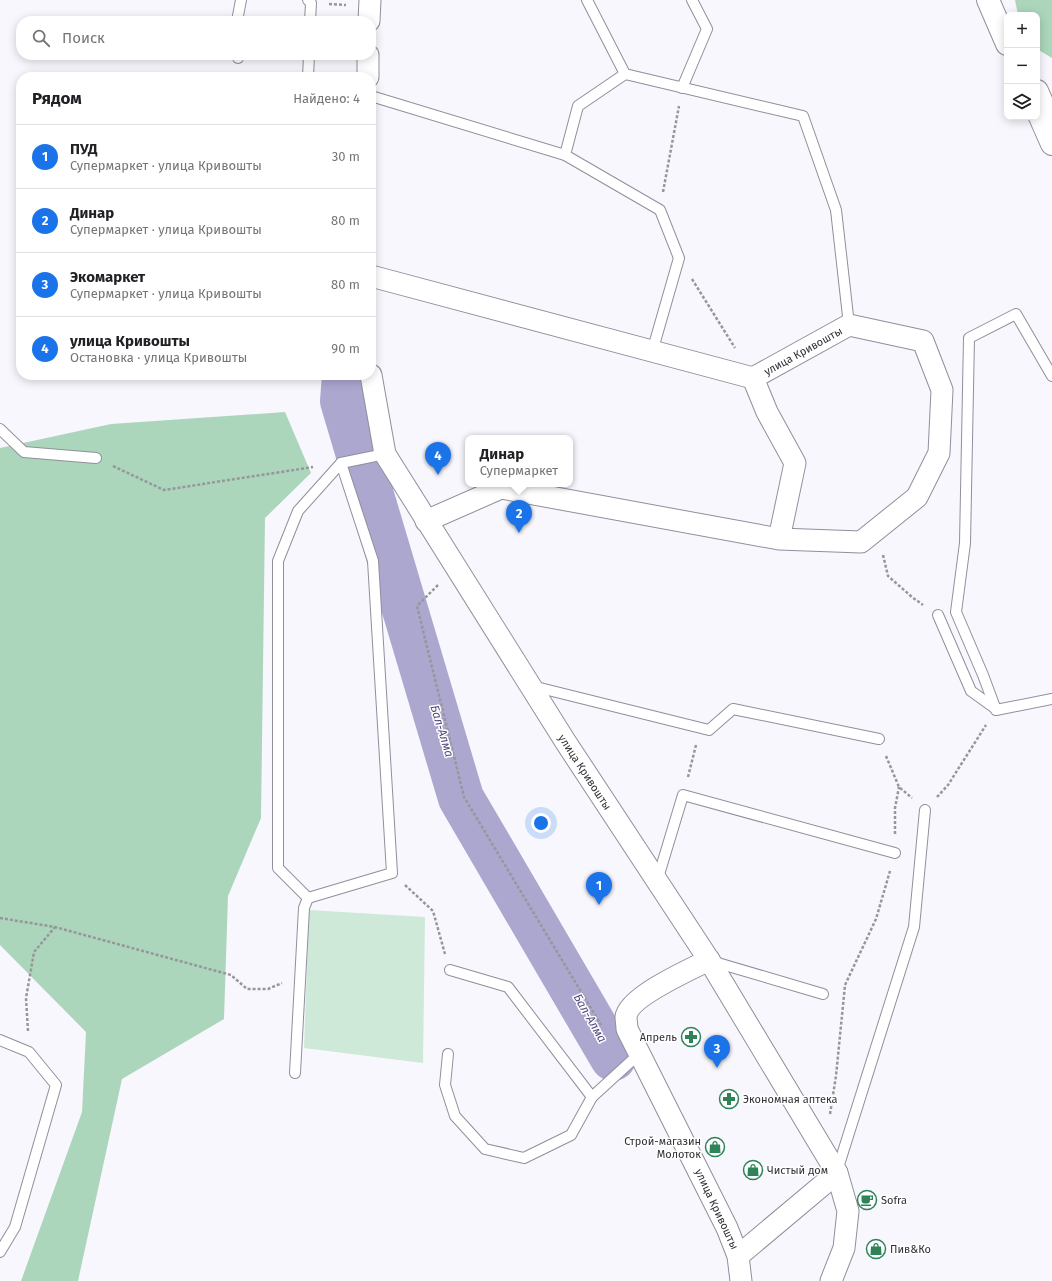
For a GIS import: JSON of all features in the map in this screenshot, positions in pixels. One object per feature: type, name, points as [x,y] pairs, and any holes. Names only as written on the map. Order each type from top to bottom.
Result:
[{"type":"highway","points":[[988,0],[1004,30]]},
{"type":"highway","points":[[995,0],[1004,28]]},
{"type":"highway","points":[[1040,98],[1052,124]]},
{"type":"highway","points":[[1040,117],[1052,144]]},
{"type":"street","points":[[368,60],[368,72]]},
{"type":"street","points":[[376,277],[753,378]]},
{"type":"street","name":"улица Кривошты","points":[[779,539],[796,463],[767,412],[753,378],[849,325],[923,341],[942,390],[939,453],[916,497],[861,542]]},
{"type":"street","name":"улица Кривошты","points":[[372,380],[384,454],[565,741],[709,960],[837,1173],[848,1211],[844,1248],[831,1281]]},
{"type":"street","points":[[426,520],[501,488],[779,539],[861,542]]},
{"type":"street","name":"улица Кривошты","points":[[709,960],[644,994],[632,1005],[626,1016],[627,1029],[727,1228],[738,1256],[741,1281]]},
{"type":"street","points":[[738,1256],[837,1173]]},
{"type":"lane","points":[[238,16],[240,0]]},
{"type":"lane","points":[[587,0],[625,74]]},
{"type":"lane","points":[[682,88],[707,29],[692,0]]},
{"type":"lane","points":[[310,1],[310,16]]},
{"type":"lane","points":[[308,60],[308,72]]},
{"type":"lane","points":[[565,155],[578,106],[625,74],[803,116],[836,210],[849,325]]},
{"type":"lane","points":[[376,98],[565,155],[660,210],[680,258],[652,352]]},
{"type":"lane","points":[[996,710],[984,675],[956,612],[965,543],[969,338],[1016,314],[1052,376]]},
{"type":"lane","points":[[0,429],[24,452],[96,458]]},
{"type":"lane","points":[[308,898],[278,868],[278,561],[298,511],[340,463],[384,454]]},
{"type":"lane","points":[[308,898],[392,873],[372,561],[340,463]]},
{"type":"lane","points":[[938,615],[971,691],[996,710],[1052,699]]},
{"type":"lane","points":[[530,686],[709,730],[733,709],[879,739]]},
{"type":"lane","points":[[657,881],[683,795],[895,853]]},
{"type":"lane","points":[[837,1173],[914,927],[925,810]]},
{"type":"lane","points":[[295,1073],[304,908],[308,898]]},
{"type":"lane","points":[[709,960],[822,994]]},
{"type":"lane","points":[[450,970],[508,987],[592,1097]]},
{"type":"lane","points":[[0,1040],[29,1052],[56,1085],[15,1227],[0,1252]]},
{"type":"lane","points":[[448,1054],[445,1085],[455,1116],[485,1149],[524,1158],[571,1134],[592,1097],[639,1054]]},
{"type":"path","points":[[310,1],[370,9]]},
{"type":"path","points":[[660,210],[682,88]]},
{"type":"path","points":[[680,258],[753,378]]},
{"type":"path","points":[[96,458],[164,490],[340,463]]},
{"type":"path","points":[[861,542],[882,553],[888,576],[912,597],[938,615]]},
{"type":"path","points":[[456,568],[417,606],[464,797],[602,1025]]},
{"type":"path","points":[[879,739],[900,787],[925,810],[948,784],[996,710]]},
{"type":"path","points":[[683,795],[700,728]]},
{"type":"path","points":[[829,1120],[836,1076],[845,985],[876,919],[895,853],[895,808],[900,787]]},
{"type":"path","points":[[392,873],[433,911],[450,970]]},
{"type":"path","points":[[0,918],[55,927],[231,975],[247,989],[268,989],[286,981],[300,964]]},
{"type":"path","points":[[29,1052],[26,998],[34,952],[55,927]]},
{"type":"green space","points":[[1015,0],[1052,0],[1052,58],[1040,51],[1040,12],[1017,12]]},
{"type":"green space","points":[[285,412],[311,473],[265,518],[261,818],[228,896],[224,1019],[122,1079],[78,1281],[21,1281],[82,1112],[86,1032],[0,945],[0,448],[111,424]]},
{"type":"green space","points":[[309,910],[425,917],[423,1063],[304,1048]]},
{"type":"waterway","name":"Бал-Алма","points":[[345,380],[343,401],[461,798],[613,1058]]},
{"type":"place","name":"улица Кривошты","points":[[438,475]]},
{"type":"place","name":"Динар","points":[[519,533]]},
{"type":"place","name":"ПУД","points":[[599,905]]},
{"type":"place","name":"Апрель","points":[[691,1037]]},
{"type":"place","name":"Экомаркет","points":[[717,1068]]},
{"type":"place","name":"Экономная аптека","points":[[729,1099]]},
{"type":"place","name":"Строй-магазин Молоток","points":[[715,1147]]},
{"type":"place","name":"Чистый дом","points":[[753,1170]]},
{"type":"place","name":"Sofra","points":[[867,1200]]},
{"type":"place","name":"Пив&Ко","points":[[876,1249]]}]
